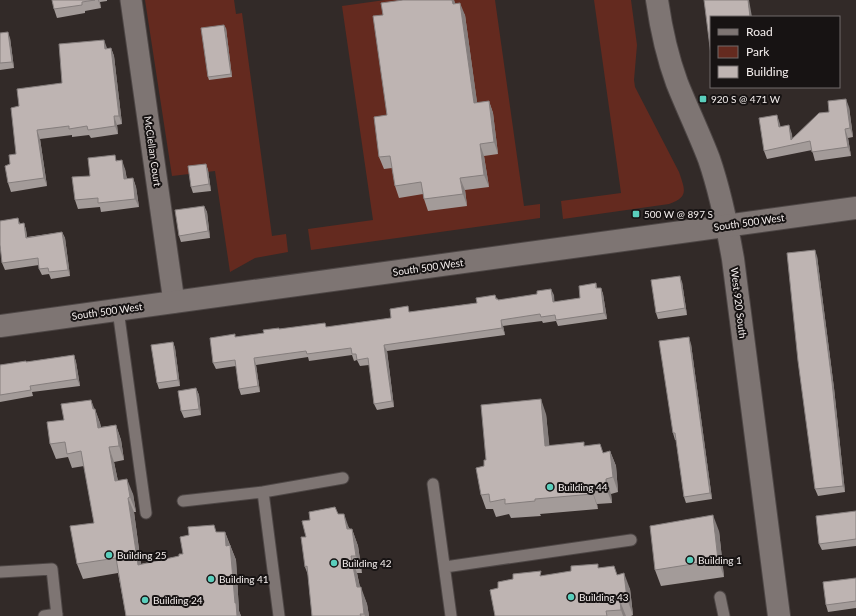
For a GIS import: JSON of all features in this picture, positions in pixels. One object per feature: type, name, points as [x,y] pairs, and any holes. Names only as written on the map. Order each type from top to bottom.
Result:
[{"type":"main road","name":"West 920 South","points":[[657,0],[670,62],[708,158],[719,191],[733,259],[779,616]]},
{"type":"main road","name":"South 500 West","points":[[0,326],[856,208]]},
{"type":"street","name":"McClellan Court","points":[[130,0],[174,302]]},
{"type":"lane","points":[[118,310],[146,513]]},
{"type":"lane","points":[[183,501],[263,492],[343,478]]},
{"type":"lane","points":[[433,484],[451,616]]},
{"type":"lane","points":[[263,492],[279,616]]},
{"type":"lane","points":[[444,567],[631,540]]},
{"type":"lane","points":[[0,572],[52,569],[57,615],[44,616]]},
{"type":"lane","points":[[720,597],[724,616]]},
{"type":"green space","points":[[145,0],[234,0],[236,14],[242,13],[272,236],[286,234],[288,252],[255,258],[230,272],[215,171],[172,176]]},
{"type":"green space","points":[[385,0],[495,0],[524,206],[540,204],[540,218],[311,250],[308,229],[373,220],[342,6]]},
{"type":"green space","points":[[594,0],[631,0],[637,45],[634,80],[635,87],[679,172],[684,192],[680,199],[669,204],[563,219],[561,201],[621,193]]},
{"type":"building","points":[[52,0],[95,0],[82,2],[82,5],[54,9]]},
{"type":"building","points":[[403,0],[452,0],[453,4],[460,3],[474,103],[489,101],[494,142],[480,144],[484,175],[460,178],[463,194],[424,199],[421,182],[395,186],[390,156],[379,157],[374,117],[387,115],[373,16],[383,15],[381,3]]},
{"type":"building","points":[[704,0],[748,0],[750,16],[710,16],[710,47]]},
{"type":"building","points":[[224,25],[231,74],[208,77],[201,28]]},
{"type":"building","points":[[8,32],[12,62],[0,63],[0,33]]},
{"type":"building","points":[[104,40],[105,49],[111,48],[119,116],[114,116],[115,126],[88,130],[87,126],[69,129],[69,126],[37,130],[44,178],[8,183],[5,166],[10,164],[9,155],[16,154],[11,108],[19,106],[17,89],[62,83],[59,44]]},
{"type":"building","points":[[846,99],[850,128],[845,129],[848,147],[812,152],[810,141],[764,151],[759,118],[777,115],[779,127],[789,125],[791,140],[819,113],[829,112],[828,101]]},
{"type":"building","points":[[115,155],[116,161],[122,160],[124,179],[133,178],[135,199],[98,203],[98,198],[75,200],[72,177],[90,176],[88,158]]},
{"type":"building","points":[[206,164],[209,184],[191,187],[188,166]]},
{"type":"building","points":[[204,206],[208,231],[179,236],[175,210]]},
{"type":"building","points":[[18,218],[19,224],[24,223],[26,238],[62,232],[68,270],[49,272],[48,268],[39,269],[38,258],[2,263],[0,221]]},
{"type":"building","points":[[815,250],[832,382],[843,486],[815,489],[798,361],[787,253]]},
{"type":"building","points":[[680,276],[685,308],[656,313],[651,280]]},
{"type":"building","points":[[596,283],[596,288],[601,288],[604,313],[556,320],[555,315],[541,317],[540,314],[501,320],[502,328],[384,345],[392,401],[374,404],[368,358],[357,360],[356,354],[352,354],[351,348],[307,354],[306,351],[254,358],[258,386],[239,389],[235,360],[213,363],[210,338],[235,334],[235,337],[264,333],[263,330],[279,328],[325,323],[326,327],[391,318],[390,309],[408,306],[409,312],[477,303],[476,298],[495,295],[496,299],[498,300],[537,294],[537,291],[551,289],[553,302],[580,298],[579,286]]},
{"type":"building","points":[[689,337],[710,493],[684,497],[675,433],[673,433],[659,341]]},
{"type":"building","points":[[173,342],[178,380],[157,383],[151,345]]},
{"type":"building","points":[[74,355],[77,379],[30,386],[31,390],[0,395],[0,365]]},
{"type":"building","points":[[196,388],[199,409],[181,411],[178,391]]},
{"type":"building","points":[[541,399],[545,446],[584,442],[584,446],[600,444],[603,453],[610,451],[613,477],[606,479],[606,488],[592,490],[593,494],[535,499],[535,501],[505,504],[505,499],[490,502],[489,494],[481,495],[476,468],[484,466],[484,460],[486,460],[481,405]]},
{"type":"building","points":[[91,400],[93,409],[95,409],[98,428],[116,425],[119,446],[109,447],[115,481],[127,479],[130,497],[128,498],[138,565],[183,554],[180,537],[189,535],[188,527],[214,525],[216,532],[225,532],[226,546],[230,545],[237,616],[126,616],[116,558],[77,564],[70,526],[94,523],[81,451],[67,454],[65,442],[50,444],[47,422],[64,420],[61,404]]},
{"type":"building","name":"Building 42","points":[[335,507],[338,514],[344,514],[347,529],[352,529],[356,556],[351,556],[357,587],[361,587],[364,614],[360,614],[361,616],[312,616],[307,566],[305,567],[301,537],[306,537],[302,521],[310,520],[309,512]]},
{"type":"building","points":[[856,511],[856,539],[819,544],[816,516]]},
{"type":"building","points":[[713,515],[718,560],[655,570],[650,526]]},
{"type":"building","points":[[598,564],[598,568],[614,566],[617,575],[624,573],[627,599],[620,601],[621,610],[606,611],[607,616],[495,616],[490,590],[498,588],[498,582],[513,579],[513,574],[541,571],[540,576],[571,571],[571,566]]},
{"type":"building","points":[[856,578],[856,601],[826,605],[823,582]]},
{"type":"place","name":"920 S @ 471 W","points":[[703,99]]},
{"type":"place","name":"500 W @ 897 S","points":[[636,214]]},
{"type":"place","name":"Building 44","points":[[550,487]]},
{"type":"place","name":"Building 25","points":[[109,555]]},
{"type":"place","name":"Building 1","points":[[690,560]]},
{"type":"place","name":"Building 42","points":[[334,563]]},
{"type":"place","name":"Building 41","points":[[211,579]]},
{"type":"place","name":"Building 43","points":[[571,597]]},
{"type":"place","name":"Building 24","points":[[145,600]]}]
